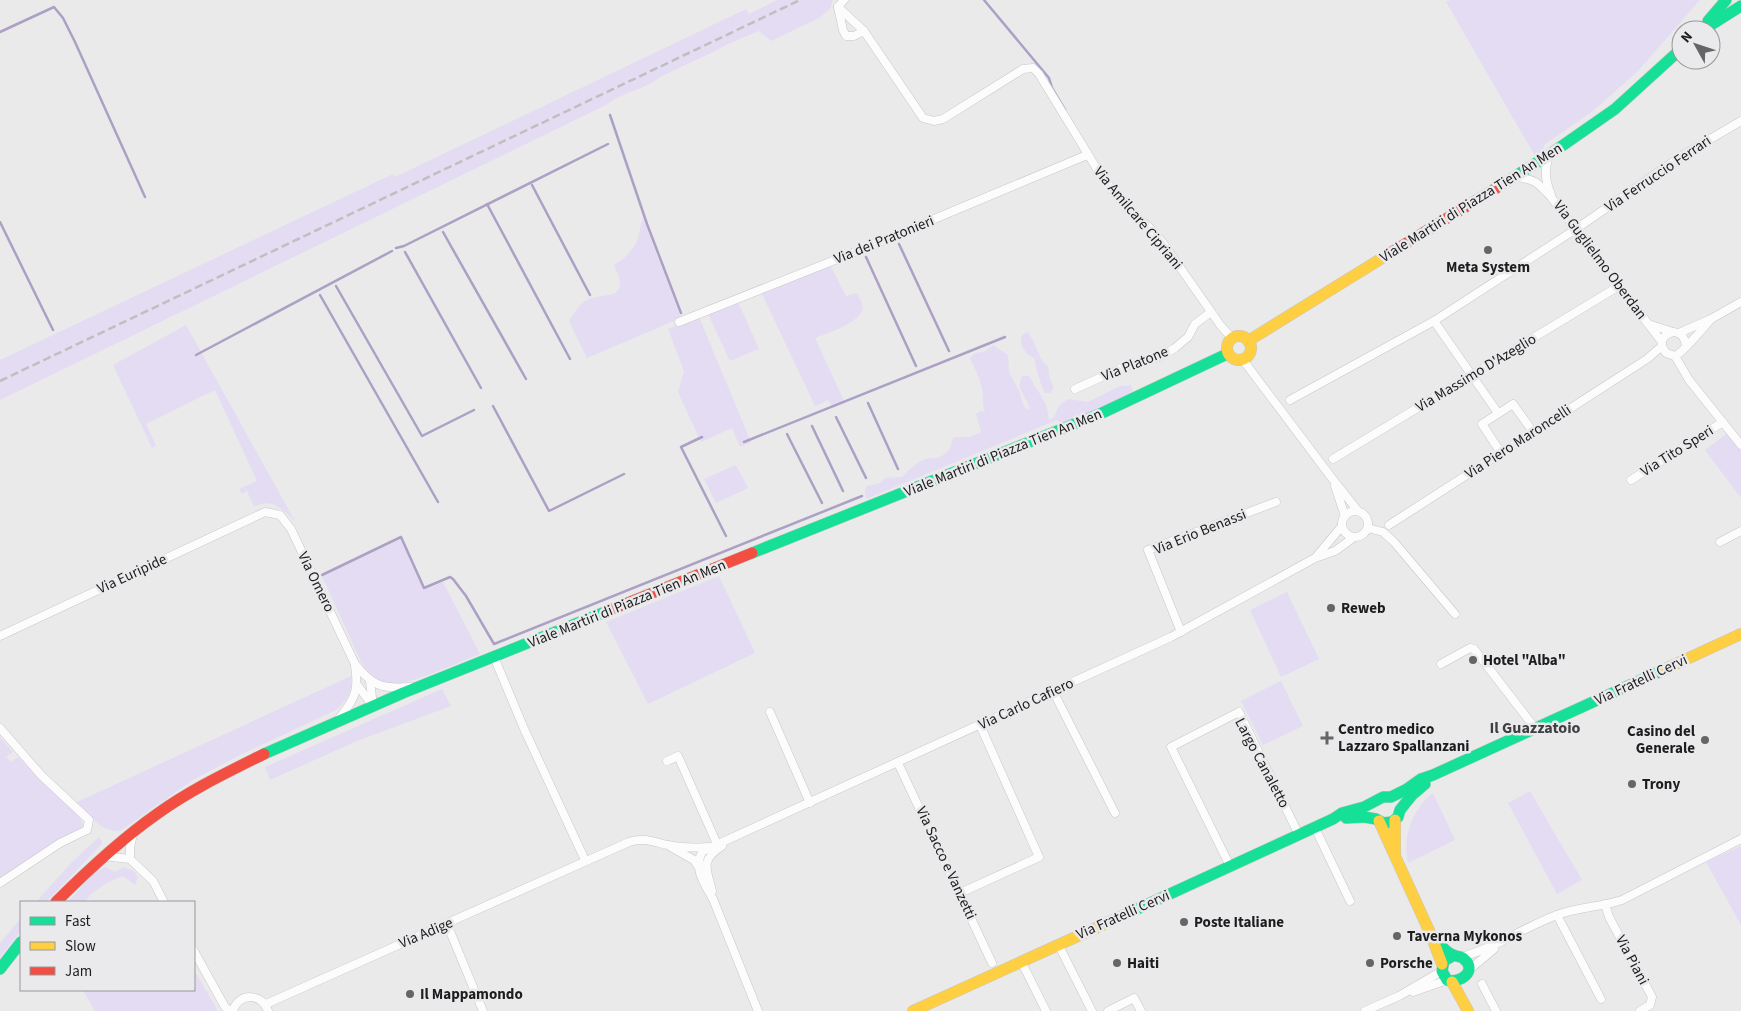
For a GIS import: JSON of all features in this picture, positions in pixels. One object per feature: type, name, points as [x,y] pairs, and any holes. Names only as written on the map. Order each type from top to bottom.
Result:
[{"type":"main road","points":[[1710,20],[1726,0]]},
{"type":"main road","points":[[1718,20],[1741,6]]},
{"type":"main road","name":"Viale Martiri di Piazza Tien An Men","points":[[1248,341],[1549,155],[1615,109],[1671,58]]},
{"type":"main road","points":[[1239,336],[1248,341],[1251,352],[1243,360],[1232,359],[1227,354],[1227,343],[1232,338],[1239,336]]},
{"type":"main road","name":"Viale Martiri di Piazza Tien An Men","points":[[57,901],[103,856],[185,795],[281,745],[422,686],[1102,413],[1227,354]]},
{"type":"main road","name":"Via Fratelli Cervi","points":[[913,1011],[1299,835],[1342,813],[1359,809],[1382,797],[1391,796],[1407,789],[1421,779],[1433,776],[1741,634]]},
{"type":"main road","name":"Via Fratelli Cervi","points":[[1333,819],[1354,816],[1388,823],[1398,815],[1412,795],[1433,776]]},
{"type":"main road","points":[[1391,796],[1398,802],[1395,858]]},
{"type":"main road","points":[[1376,800],[1373,808],[1378,820],[1431,935],[1446,974],[1468,1010]]},
{"type":"main road","points":[[1431,935],[1467,962],[1464,995],[1468,1010]]},
{"type":"main road","points":[[0,969],[20,943]]},
{"type":"main road","points":[[1446,974],[1447,958],[1458,956]]},
{"type":"main road","points":[[1446,974],[1461,981],[1467,974]]},
{"type":"street","points":[[838,7],[844,0]]},
{"type":"street","points":[[838,7],[864,31],[854,36],[846,36],[838,7]]},
{"type":"street","name":"Via Amilcare Cipriani","points":[[864,31],[923,118],[934,121],[943,119],[1023,69],[1033,68],[1039,74],[1087,155],[1117,197],[1129,211],[1150,228],[1232,338]]},
{"type":"street","name":"Via Ferruccio Ferrari","points":[[1290,400],[1434,321],[1576,229],[1683,155],[1741,120]]},
{"type":"street","name":"Via dei Pratonieri","points":[[679,322],[865,248],[1087,155]]},
{"type":"street","name":"Via Guglielmo Oberdan","points":[[1549,155],[1545,174],[1551,196]]},
{"type":"street","name":"Via Guglielmo Oberdan","points":[[1516,177],[1536,181],[1551,196],[1648,324],[1663,347]]},
{"type":"street","name":"Via Massimo D'Azeglio","points":[[1333,459],[1619,286]]},
{"type":"street","points":[[1681,352],[1663,347],[1666,335],[1711,319],[1741,302]]},
{"type":"street","name":"Via Platone","points":[[1076,389],[1126,366],[1160,357],[1188,337],[1195,324],[1211,312]]},
{"type":"street","points":[[1681,352],[1711,319]]},
{"type":"street","points":[[1434,321],[1498,413]]},
{"type":"street","name":"Via Guglielmo Oberdan","points":[[1648,324],[1676,332]]},
{"type":"street","points":[[1676,332],[1685,338],[1681,352],[1689,380],[1741,445]]},
{"type":"street","name":"Via Piero Maroncelli","points":[[1389,525],[1663,347]]},
{"type":"street","points":[[1243,360],[1331,477],[1358,511],[1366,517],[1368,528],[1363,535],[1353,538],[1345,533],[1342,526],[1345,516],[1350,512],[1358,511]]},
{"type":"street","points":[[1501,453],[1482,424],[1498,413],[1513,404],[1533,432]]},
{"type":"street","name":"Via Tito Speri","points":[[1631,480],[1723,422]]},
{"type":"street","points":[[1331,477],[1345,516]]},
{"type":"street","name":"Via Erio Benassi","points":[[1181,632],[1148,550],[1276,502]]},
{"type":"street","name":"Via Euripide","points":[[0,636],[265,512]]},
{"type":"street","name":"Via Omero","points":[[265,512],[280,515],[290,529],[355,664],[370,681]]},
{"type":"street","name":"Via Carlo Cafiero","points":[[1315,558],[1342,526]]},
{"type":"street","points":[[1368,528],[1382,532],[1394,542],[1455,614]]},
{"type":"street","points":[[1720,542],[1741,531]]},
{"type":"street","name":"Via Carlo Cafiero","points":[[708,848],[732,839],[1181,632],[1315,558],[1335,551],[1353,538]]},
{"type":"street","points":[[1441,664],[1470,648],[1474,649],[1535,728]]},
{"type":"street","points":[[494,657],[525,731],[585,860]]},
{"type":"street","name":"Via Omero","points":[[355,664],[358,686],[373,706]]},
{"type":"street","points":[[373,706],[370,681],[396,688],[422,686]]},
{"type":"street","points":[[338,720],[351,704],[358,686]]},
{"type":"street","points":[[1053,691],[1115,813]]},
{"type":"street","points":[[770,712],[810,803]]},
{"type":"street","name":"Largo Canaletto","points":[[1230,866],[1172,747],[1239,712],[1299,835]]},
{"type":"street","points":[[960,893],[1039,857],[980,725]]},
{"type":"street","points":[[0,728],[41,775],[89,820],[87,830],[60,844],[0,883]]},
{"type":"street","points":[[666,762],[678,756],[717,844]]},
{"type":"street","name":"Via Sacco e Vanzetti","points":[[898,763],[992,963]]},
{"type":"street","points":[[1314,828],[1350,900]]},
{"type":"street","points":[[130,859],[130,847],[134,832]]},
{"type":"street","name":"Via Adige","points":[[232,1011],[238,1002],[247,997],[257,997],[267,1008],[585,860],[637,839],[646,839],[668,845],[708,848]]},
{"type":"street","name":"Via Carlo Cafiero","points":[[713,899],[707,874],[707,858],[732,839]]},
{"type":"street","points":[[1458,956],[1482,952],[1570,910],[1605,904],[1632,895],[1741,839]]},
{"type":"street","name":"Via Adige","points":[[668,845],[694,860],[698,866]]},
{"type":"street","points":[[698,866],[700,855],[708,848]]},
{"type":"street","points":[[103,856],[130,859],[153,881],[163,901]]},
{"type":"street","name":"Via Carlo Cafiero","points":[[698,866],[758,1011]]},
{"type":"street","name":"Via Piani","points":[[1605,904],[1609,917],[1652,997],[1650,1005],[1640,1011]]},
{"type":"street","points":[[1557,915],[1602,999]]},
{"type":"street","points":[[447,924],[482,1011]]},
{"type":"street","points":[[1467,974],[1508,939]]},
{"type":"street","points":[[1058,944],[1092,1011]]},
{"type":"street","points":[[195,953],[225,1007],[232,1011]]},
{"type":"street","points":[[1021,961],[1046,1011]]},
{"type":"street","points":[[1365,1011],[1446,974]]},
{"type":"street","points":[[1482,984],[1496,1011]]},
{"type":"street","points":[[1108,1011],[1134,998],[1141,1011]]},
{"type":"shaded area","points":[[777,0],[833,0],[830,9],[819,18],[771,41],[759,31],[728,44],[0,400],[0,360],[393,174],[395,177],[746,9],[749,14]]},
{"type":"shaded area","points":[[1450,0],[1700,0],[1682,20],[1671,20],[1671,33],[1637,72],[1593,111],[1544,145],[1543,150],[1535,156],[1446,2]]},
{"type":"shaded area","points":[[643,218],[681,318],[587,358],[569,321],[584,302],[618,291],[620,286],[619,278],[614,265],[634,247]]},
{"type":"shaded area","points":[[830,265],[846,296],[857,293],[863,308],[861,313],[850,323],[815,338],[845,403],[833,408],[828,400],[815,406],[761,292]]},
{"type":"shaded area","points":[[738,302],[759,349],[730,361],[708,314]]},
{"type":"shaded area","points":[[699,317],[751,442],[740,447],[732,428],[701,442],[678,392],[684,371],[668,329]]},
{"type":"shaded area","points":[[186,325],[295,521],[281,509],[271,504],[260,504],[254,507],[247,491],[242,494],[239,489],[257,481],[215,390],[146,424],[156,446],[152,448],[113,365]]},
{"type":"shaded area","points":[[1027,332],[1031,336],[1041,358],[1048,366],[1049,377],[1054,388],[1050,393],[1045,393],[1043,390],[1035,359],[1022,346],[1022,335]]},
{"type":"shaded area","points":[[993,345],[1008,355],[1009,372],[1024,406],[1028,410],[1030,408],[1019,386],[1022,376],[1029,376],[1046,404],[1049,420],[1054,417],[1059,406],[1068,399],[1088,402],[1120,386],[1131,385],[1133,392],[1063,425],[1057,420],[866,499],[865,491],[867,486],[880,483],[885,478],[902,477],[922,460],[942,456],[949,449],[954,437],[969,437],[981,432],[976,414],[981,411],[985,412],[983,392],[970,358],[975,353],[984,352]]},
{"type":"shaded area","points":[[1728,433],[1741,451],[1741,498],[1705,450]]},
{"type":"shaded area","points":[[736,465],[748,488],[716,503],[704,479]]},
{"type":"shaded area","points":[[401,539],[424,590],[443,582],[480,654],[424,677],[392,684],[379,680],[363,666],[322,576]]},
{"type":"shaded area","points":[[719,576],[755,653],[648,704],[606,622]]},
{"type":"shaded area","points":[[1287,592],[1319,659],[1281,677],[1250,610]]},
{"type":"shaded area","points":[[351,676],[349,695],[336,710],[240,755],[193,780],[120,831],[113,831],[101,825],[77,802]]},
{"type":"shaded area","points":[[1281,681],[1303,726],[1263,745],[1241,701]]},
{"type":"shaded area","points":[[442,689],[451,706],[357,741],[270,780],[265,767]]},
{"type":"shaded area","points":[[0,737],[13,752],[6,757],[11,762],[18,757],[80,817],[83,826],[0,878]]},
{"type":"shaded area","points":[[1530,791],[1582,880],[1557,894],[1508,803]]},
{"type":"shaded area","points":[[1433,793],[1455,840],[1408,863],[1406,843],[1410,825],[1419,807]]},
{"type":"shaded area","points":[[99,837],[102,841],[101,845],[47,901],[37,901],[73,861]]},
{"type":"shaded area","points":[[1741,846],[1741,925],[1706,862]]},
{"type":"shaded area","points":[[105,867],[115,872],[123,867],[134,871],[138,878],[135,885],[123,876],[102,886],[85,901],[69,901],[94,873]]},
{"type":"shaded area","points":[[20,919],[20,932],[0,957],[0,943]]},
{"type":"shaded area","points":[[195,972],[217,1011],[95,1011],[84,991],[195,991]]},
{"type":"waterway","points":[[984,0],[1049,78],[1052,88],[1065,110]]},
{"type":"waterway","points":[[0,32],[54,7],[63,18],[75,42],[145,197]]},
{"type":"waterway","points":[[610,115],[647,224],[681,313]]},
{"type":"waterway","points":[[396,248],[404,246],[608,144]]},
{"type":"waterway","points":[[532,185],[590,295]]},
{"type":"waterway","points":[[487,204],[570,359]]},
{"type":"waterway","points":[[0,222],[53,330]]},
{"type":"waterway","points":[[443,232],[526,379]]},
{"type":"waterway","points":[[899,244],[949,351]]},
{"type":"waterway","points":[[196,355],[392,251]]},
{"type":"waterway","points":[[405,252],[481,388]]},
{"type":"waterway","points":[[866,257],[916,366]]},
{"type":"waterway","points":[[336,286],[422,436],[474,410]]},
{"type":"waterway","points":[[320,295],[438,502]]},
{"type":"waterway","points":[[744,442],[1005,337]]},
{"type":"waterway","points":[[868,403],[898,469]]},
{"type":"waterway","points":[[493,406],[549,511],[624,474]]},
{"type":"waterway","points":[[836,417],[866,478]]},
{"type":"waterway","points":[[812,426],[843,491]]},
{"type":"waterway","points":[[787,434],[822,503]]},
{"type":"waterway","points":[[702,437],[681,447],[726,536]]},
{"type":"waterway","points":[[322,575],[401,537],[424,588],[450,577],[453,579],[466,596],[494,644],[862,496]]},
{"type":"railway","points":[[0,381],[800,0]]},
{"type":"traffic: fast","points":[[1709,20],[1726,0]]},
{"type":"traffic: fast","points":[[1719,20],[1741,6]]},
{"type":"traffic: fast","points":[[1506,182],[1615,109],[1671,58]]},
{"type":"traffic: fast","points":[[752,553],[1102,413],[1227,354]]},
{"type":"traffic: fast","points":[[264,754],[403,693],[605,612]]},
{"type":"traffic: fast","points":[[1111,921],[1333,819],[1342,813],[1364,807],[1383,797],[1391,797],[1421,779],[1663,670]]},
{"type":"traffic: fast","points":[[1346,818],[1364,817],[1376,819],[1383,823],[1392,822],[1398,817],[1400,810],[1412,795],[1425,784]]},
{"type":"traffic: fast","points":[[1433,936],[1447,952],[1463,958],[1468,964],[1469,968],[1466,976],[1452,981],[1447,980],[1442,971],[1444,961],[1454,955]]},
{"type":"traffic: fast","points":[[0,969],[20,943]]},
{"type":"traffic: slow","points":[[1248,341],[1392,252]]},
{"type":"traffic: slow","points":[[1239,336],[1248,339],[1251,348],[1248,357],[1239,360],[1230,357],[1227,348],[1230,339],[1239,336]]},
{"type":"traffic: slow","points":[[1663,670],[1741,634]]},
{"type":"traffic: slow","points":[[1395,820],[1395,853]]},
{"type":"traffic: slow","points":[[1379,821],[1431,935],[1442,964]]},
{"type":"traffic: slow","points":[[913,1011],[1111,921]]},
{"type":"traffic: slow","points":[[1452,982],[1468,1011]]},
{"type":"traffic: jam","points":[[1392,252],[1506,182]]},
{"type":"traffic: jam","points":[[605,612],[752,553]]},
{"type":"traffic: jam","points":[[57,901],[130,834],[157,814],[196,789],[264,754]]},
{"type":"place","name":"Meta System","points":[[1488,250]]},
{"type":"place","name":"Reweb","points":[[1331,608]]},
{"type":"place","name":"Hotel \"Alba\"","points":[[1473,660]]},
{"type":"place","name":"Centro medico Lazzaro Spallanzani","points":[[1327,738]]},
{"type":"place","name":"Casino del Generale","points":[[1705,740]]},
{"type":"place","name":"Trony","points":[[1632,784]]},
{"type":"place","name":"Poste Italiane","points":[[1184,922]]},
{"type":"place","name":"Taverna Mykonos","points":[[1397,936]]},
{"type":"place","name":"Haiti","points":[[1117,963]]},
{"type":"place","name":"Porsche","points":[[1370,963]]},
{"type":"place","name":"Il Mappamondo","points":[[410,994]]},
{"type":"district","name":"Il Guazzatoio","points":[[1535,728]]}]
